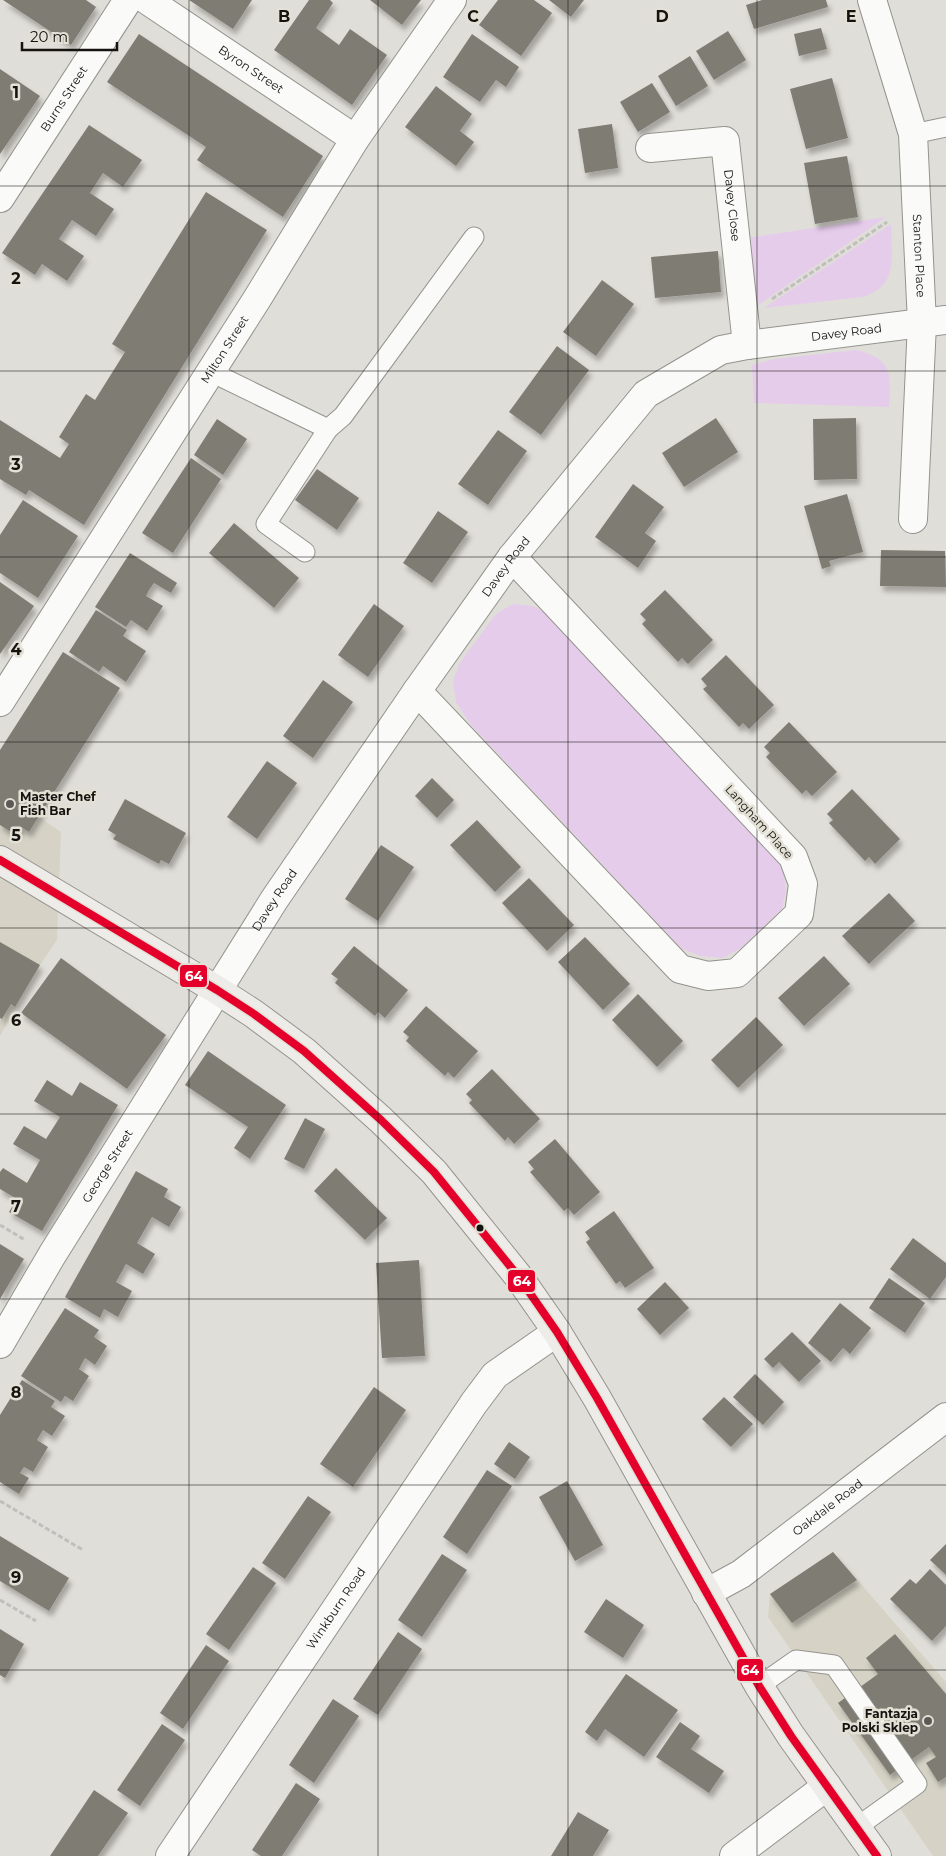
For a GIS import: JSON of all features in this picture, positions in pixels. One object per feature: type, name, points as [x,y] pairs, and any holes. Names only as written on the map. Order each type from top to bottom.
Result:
[{"type":"street","name":"Burns Street","points":[[0,198],[128,0]]},
{"type":"street","name":"Byron Street","points":[[147,0],[354,139]]},
{"type":"street","name":"Milton Street","points":[[0,702],[211,372],[354,139],[452,0]]},
{"type":"street","name":"Stanton Place","points":[[872,0],[913,134],[917,202],[934,322],[913,519]]},
{"type":"street","name":"Davey Close","points":[[650,148],[726,141],[747,345]]},
{"type":"street","name":"Davey Road","points":[[217,990],[274,900],[417,691],[512,557],[646,394],[721,350],[747,345],[934,322]]},
{"type":"street","name":"Langham Place","points":[[417,691],[680,969],[708,976],[737,973],[799,914],[802,884],[793,857],[512,557]]},
{"type":"street","points":[[0,860],[254,1014],[304,1051],[381,1120],[434,1172],[518,1276],[557,1332],[597,1398],[759,1686],[791,1736],[877,1856]]},
{"type":"street","name":"George Street","points":[[0,1344],[57,1247],[217,990]]},
{"type":"street","name":"Winkburn Road","points":[[170,1856],[474,1403],[495,1375],[557,1332]]},
{"type":"street","name":"Oakdale Road","points":[[706,1593],[741,1574],[946,1417]]},
{"type":"street","points":[[734,1856],[827,1786]]},
{"type":"lane","points":[[913,134],[946,127]]},
{"type":"lane","points":[[305,552],[266,524],[328,429],[343,416],[474,237]]},
{"type":"lane","points":[[211,372],[328,429]]},
{"type":"lane","points":[[759,1686],[796,1660],[834,1664],[917,1784],[857,1827]]},
{"type":"path","points":[[744,318],[917,202]]},
{"type":"path","points":[[0,1501],[83,1550]]},
{"type":"path","points":[[0,1600],[36,1621]]},
{"type":"shaded area","points":[[886,217],[754,308],[748,238]]},
{"type":"shaded area","points":[[891,224],[891,268],[883,285],[875,292],[863,297],[764,308]]},
{"type":"shaded area","points":[[856,350],[877,358],[887,369],[890,385],[889,407],[754,403],[752,365],[775,359]]},
{"type":"shaded area","points":[[513,604],[533,606],[552,616],[769,848],[783,871],[786,891],[782,909],[741,948],[723,958],[700,956],[681,948],[471,725],[456,702],[453,682],[459,664],[496,614]]},
{"type":"shaded area","points":[[0,791],[61,832],[57,940],[40,965],[0,1036]]},
{"type":"shaded area","points":[[833,1552],[946,1682],[946,1856],[933,1856],[768,1617],[770,1594]]},
{"type":"building","points":[[3,0],[86,0],[96,7],[71,45]]},
{"type":"building","points":[[189,0],[252,0],[233,29]]},
{"type":"building","points":[[309,0],[330,0],[333,3],[316,28],[339,45],[350,29],[387,55],[352,105],[274,50]]},
{"type":"building","points":[[370,0],[421,0],[402,25]]},
{"type":"building","points":[[498,0],[534,0],[552,13],[521,56],[479,25]]},
{"type":"building","points":[[549,0],[584,0],[571,17]]},
{"type":"building","points":[[762,0],[826,0],[828,7],[754,29],[746,5]]},
{"type":"building","points":[[821,28],[827,49],[799,56],[794,34]]},
{"type":"building","points":[[728,31],[746,60],[714,80],[696,51]]},
{"type":"building","points":[[139,34],[323,156],[283,217],[197,160],[206,147],[107,82]]},
{"type":"building","points":[[472,34],[519,67],[506,87],[496,80],[480,102],[443,77]]},
{"type":"building","points":[[690,56],[708,86],[676,106],[658,76]]},
{"type":"building","points":[[0,69],[40,96],[0,154]]},
{"type":"building","points":[[832,78],[848,138],[806,149],[790,89]]},
{"type":"building","points":[[652,83],[670,112],[638,132],[620,102]]},
{"type":"building","points":[[436,86],[472,114],[460,131],[474,142],[456,166],[405,127]]},
{"type":"building","points":[[612,124],[618,168],[585,173],[578,129]]},
{"type":"building","points":[[89,125],[142,160],[123,187],[103,173],[90,193],[114,209],[96,236],[72,220],[59,239],[84,256],[67,281],[42,264],[35,275],[2,253]]},
{"type":"building","points":[[847,156],[858,217],[815,224],[804,163]]},
{"type":"building","points":[[206,192],[267,230],[84,525],[29,490],[26,495],[0,479],[0,420],[60,458],[69,444],[59,437],[86,394],[95,400],[125,352],[112,344]]},
{"type":"building","points":[[718,251],[721,292],[655,298],[651,257]]},
{"type":"building","points":[[602,280],[634,304],[596,356],[563,332]]},
{"type":"building","points":[[557,346],[589,370],[541,435],[509,412]]},
{"type":"building","points":[[716,418],[738,452],[684,487],[662,453]]},
{"type":"building","points":[[856,418],[857,479],[814,480],[813,419]]},
{"type":"building","points":[[217,419],[247,439],[223,475],[194,455]]},
{"type":"building","points":[[498,430],[527,451],[488,505],[458,484]]},
{"type":"building","points":[[191,458],[221,479],[173,553],[142,533]]},
{"type":"building","points":[[317,469],[359,498],[337,530],[295,500]]},
{"type":"building","points":[[633,484],[664,507],[645,533],[656,541],[638,568],[595,537]]},
{"type":"building","points":[[847,494],[863,552],[829,561],[831,566],[822,569],[804,506]]},
{"type":"building","points":[[23,500],[78,536],[38,598],[0,573],[0,535]]},
{"type":"building","points":[[438,511],[468,532],[432,583],[403,563]]},
{"type":"building","points":[[234,523],[299,578],[274,608],[209,553]]},
{"type":"building","points":[[881,550],[945,551],[946,587],[880,586]]},
{"type":"building","points":[[130,553],[177,583],[171,593],[154,583],[149,590],[146,596],[163,606],[147,631],[131,620],[126,627],[95,607]]},
{"type":"building","points":[[0,582],[34,606],[0,654]]},
{"type":"building","points":[[665,590],[713,640],[688,664],[682,658],[678,662],[642,624],[646,620],[640,614]]},
{"type":"building","points":[[374,604],[404,626],[368,677],[338,655]]},
{"type":"building","points":[[96,610],[127,630],[123,636],[146,651],[126,682],[103,666],[99,672],[69,652]]},
{"type":"building","points":[[63,652],[120,688],[29,832],[21,827],[16,835],[0,825],[0,750]]},
{"type":"building","points":[[726,655],[774,705],[749,729],[743,723],[739,727],[703,689],[707,686],[701,679]]},
{"type":"building","points":[[323,680],[353,702],[313,758],[283,736]]},
{"type":"building","points":[[789,722],[837,772],[812,796],[806,790],[802,794],[766,757],[770,753],[764,747]]},
{"type":"building","points":[[267,761],[297,783],[257,839],[227,817]]},
{"type":"building","points":[[432,778],[454,800],[437,818],[415,796]]},
{"type":"building","points":[[852,789],[900,839],[875,864],[869,857],[865,861],[829,823],[833,820],[827,814]]},
{"type":"building","points":[[125,799],[186,833],[169,864],[161,860],[159,864],[113,839],[116,835],[108,830]]},
{"type":"building","points":[[477,820],[521,867],[495,892],[450,845]]},
{"type":"building","points":[[381,845],[414,867],[378,921],[345,899]]},
{"type":"building","points":[[529,878],[574,925],[547,951],[502,903]]},
{"type":"building","points":[[889,893],[915,921],[869,964],[842,936]]},
{"type":"building","points":[[585,937],[630,984],[603,1010],[558,962]]},
{"type":"building","points":[[0,942],[40,965],[15,1007],[11,1004],[2,1019],[0,1018]]},
{"type":"building","points":[[354,946],[408,990],[385,1018],[378,1012],[375,1016],[335,983],[338,979],[331,974]]},
{"type":"building","points":[[824,956],[850,984],[804,1026],[778,998]]},
{"type":"building","points":[[61,958],[166,1035],[127,1089],[21,1013]]},
{"type":"building","points":[[638,994],[683,1041],[657,1067],[612,1020]]},
{"type":"building","points":[[426,1006],[478,1051],[454,1078],[448,1072],[445,1076],[406,1041],[409,1037],[403,1032]]},
{"type":"building","points":[[756,1017],[783,1045],[738,1088],[711,1060]]},
{"type":"building","points":[[208,1051],[286,1105],[250,1159],[234,1148],[248,1127],[185,1085]]},
{"type":"building","points":[[492,1069],[540,1119],[514,1144],[508,1137],[505,1141],[469,1103],[472,1100],[466,1094]]},
{"type":"building","points":[[47,1080],[72,1096],[80,1082],[118,1105],[42,1231],[9,1212],[17,1199],[0,1189],[0,1172],[3,1168],[27,1183],[40,1160],[13,1144],[24,1126],[46,1139],[60,1117],[34,1101]]},
{"type":"building","points":[[305,1118],[325,1129],[304,1169],[284,1159]]},
{"type":"building","points":[[555,1139],[600,1192],[574,1215],[568,1208],[564,1211],[530,1172],[534,1169],[528,1162]]},
{"type":"building","points":[[336,1168],[387,1218],[365,1240],[314,1191]]},
{"type":"building","points":[[136,1171],[168,1189],[164,1197],[181,1207],[169,1227],[152,1217],[137,1243],[155,1254],[143,1274],[126,1264],[116,1282],[132,1291],[118,1317],[104,1309],[100,1318],[65,1297]]},
{"type":"building","points":[[614,1211],[654,1268],[625,1288],[620,1281],[616,1284],[586,1242],[590,1239],[585,1232]]},
{"type":"building","points":[[913,1238],[946,1263],[946,1277],[930,1299],[890,1269]]},
{"type":"building","points":[[0,1244],[24,1259],[0,1299]]},
{"type":"building","points":[[419,1260],[425,1356],[382,1358],[376,1263]]},
{"type":"building","points":[[889,1278],[925,1303],[905,1333],[869,1308]]},
{"type":"building","points":[[665,1282],[689,1308],[660,1335],[637,1309]]},
{"type":"building","points":[[840,1303],[871,1328],[850,1354],[843,1348],[831,1362],[808,1343]]},
{"type":"building","points":[[65,1308],[99,1330],[94,1337],[107,1346],[95,1365],[85,1358],[79,1369],[89,1376],[73,1401],[65,1396],[61,1402],[21,1376]]},
{"type":"building","points":[[792,1332],[821,1361],[799,1382],[779,1362],[773,1368],[764,1359]]},
{"type":"building","points":[[755,1374],[784,1402],[763,1425],[733,1397]]},
{"type":"building","points":[[22,1380],[55,1401],[51,1407],[65,1416],[52,1436],[43,1430],[37,1440],[48,1447],[33,1472],[24,1467],[20,1473],[29,1478],[19,1494],[0,1482],[0,1415]]},
{"type":"building","points":[[374,1387],[406,1410],[353,1487],[320,1464]]},
{"type":"building","points":[[724,1397],[753,1424],[731,1447],[702,1419]]},
{"type":"building","points":[[509,1442],[530,1457],[515,1479],[494,1464]]},
{"type":"building","points":[[487,1470],[512,1486],[467,1554],[443,1537]]},
{"type":"building","points":[[567,1481],[603,1545],[575,1561],[539,1497]]},
{"type":"building","points":[[308,1496],[331,1512],[285,1579],[262,1563]]},
{"type":"building","points":[[0,1536],[69,1578],[49,1611],[0,1581]]},
{"type":"building","points":[[946,1544],[946,1575],[930,1560]]},
{"type":"building","points":[[833,1552],[857,1580],[792,1623],[770,1594]]},
{"type":"building","points":[[442,1554],[467,1570],[422,1637],[398,1620]]},
{"type":"building","points":[[253,1567],[276,1583],[229,1650],[206,1634]]},
{"type":"building","points":[[930,1569],[946,1585],[946,1626],[932,1641],[890,1599],[910,1579],[916,1584]]},
{"type":"building","points":[[606,1599],[644,1625],[623,1658],[584,1632]]},
{"type":"building","points":[[0,1629],[24,1644],[5,1678],[0,1675]]},
{"type":"building","points":[[398,1632],[422,1649],[378,1715],[353,1699]]},
{"type":"building","points":[[895,1634],[946,1694],[946,1777],[938,1782],[926,1763],[936,1757],[929,1747],[890,1775],[838,1703],[878,1674],[866,1658]]},
{"type":"building","points":[[206,1645],[229,1661],[183,1729],[160,1713]]},
{"type":"building","points":[[626,1674],[678,1710],[644,1757],[605,1729],[597,1741],[585,1732]]},
{"type":"building","points":[[333,1699],[359,1716],[314,1783],[289,1765]]},
{"type":"building","points":[[680,1722],[700,1736],[691,1749],[724,1771],[709,1793],[656,1757]]},
{"type":"building","points":[[162,1724],[185,1740],[140,1806],[117,1790]]},
{"type":"building","points":[[296,1783],[320,1799],[282,1856],[261,1856],[252,1850]]},
{"type":"building","points":[[94,1790],[128,1813],[98,1856],[50,1856]]},
{"type":"building","points":[[578,1812],[609,1830],[593,1856],[551,1856]]},
{"type":"transit line","name":"64","points":[[0,860],[254,1014],[304,1051],[381,1120],[434,1172],[518,1276],[557,1332],[597,1398],[759,1686],[791,1736],[877,1856]]},
{"type":"place","name":"Master Chef Fish Bar","points":[[10,804]]},
{"type":"place","name":"Fantazja Polski Sklep","points":[[928,1721]]}]
